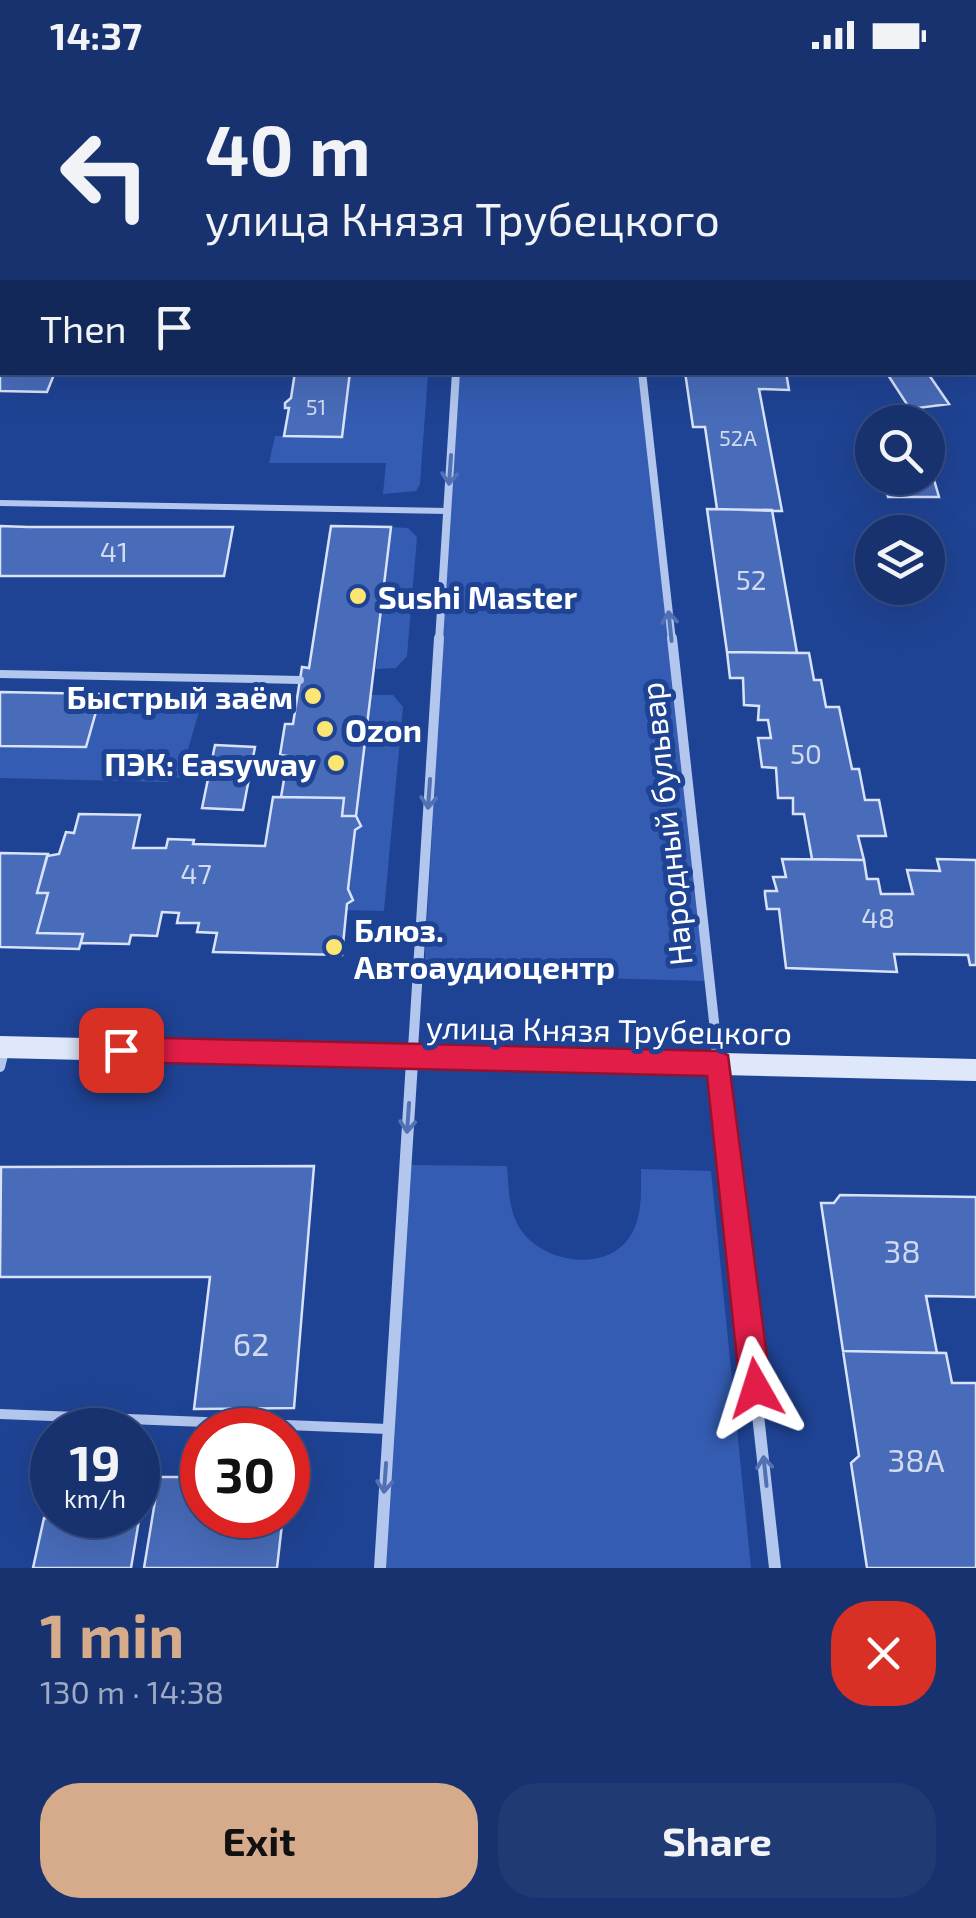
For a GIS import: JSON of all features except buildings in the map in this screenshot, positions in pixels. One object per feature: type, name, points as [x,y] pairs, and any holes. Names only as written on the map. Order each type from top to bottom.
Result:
[{"type":"street","points":[[380,1568],[456,375]]},
{"type":"street","name":"Народный бульвар","points":[[642,375],[775,1568]]},
{"type":"street","name":"улица Князя Трубецкого","points":[[2,1054],[412,1057],[976,1070]]},
{"type":"lane","points":[[0,503],[447,511]]},
{"type":"lane","points":[[0,674],[300,680]]},
{"type":"lane","points":[[0,1414],[388,1429]]},
{"type":"shaded area","points":[[350,375],[428,375],[420,484],[416,491],[383,494],[386,463],[269,463],[275,436],[342,436]]},
{"type":"shaded area","points":[[458,375],[639,375],[706,981],[424,973]]},
{"type":"shaded area","points":[[391,527],[408,528],[417,537],[407,656],[396,668],[376,669]]},
{"type":"shaded area","points":[[101,694],[197,698],[200,708],[180,777],[166,782],[0,778],[0,746],[86,747]]},
{"type":"shaded area","points":[[370,695],[393,695],[403,707],[384,911],[346,910],[353,900],[348,889]]},
{"type":"shaded area","points":[[410,1165],[507,1166],[512,1210],[524,1234],[547,1252],[576,1260],[606,1256],[629,1238],[639,1213],[641,1169],[711,1171],[751,1568],[385,1568]]},
{"type":"place","name":"Sushi Master","points":[[358,596]]},
{"type":"place","name":"Быстрый заём","points":[[313,696]]},
{"type":"place","name":"Ozon","points":[[325,729]]},
{"type":"place","name":"ПЭК: Easyway","points":[[336,763]]},
{"type":"place","name":"Блюз. Автоаудиоцентр","points":[[334,947]]},
{"type":"route","points":[[121,1050],[719,1064],[756,1388]]}]
